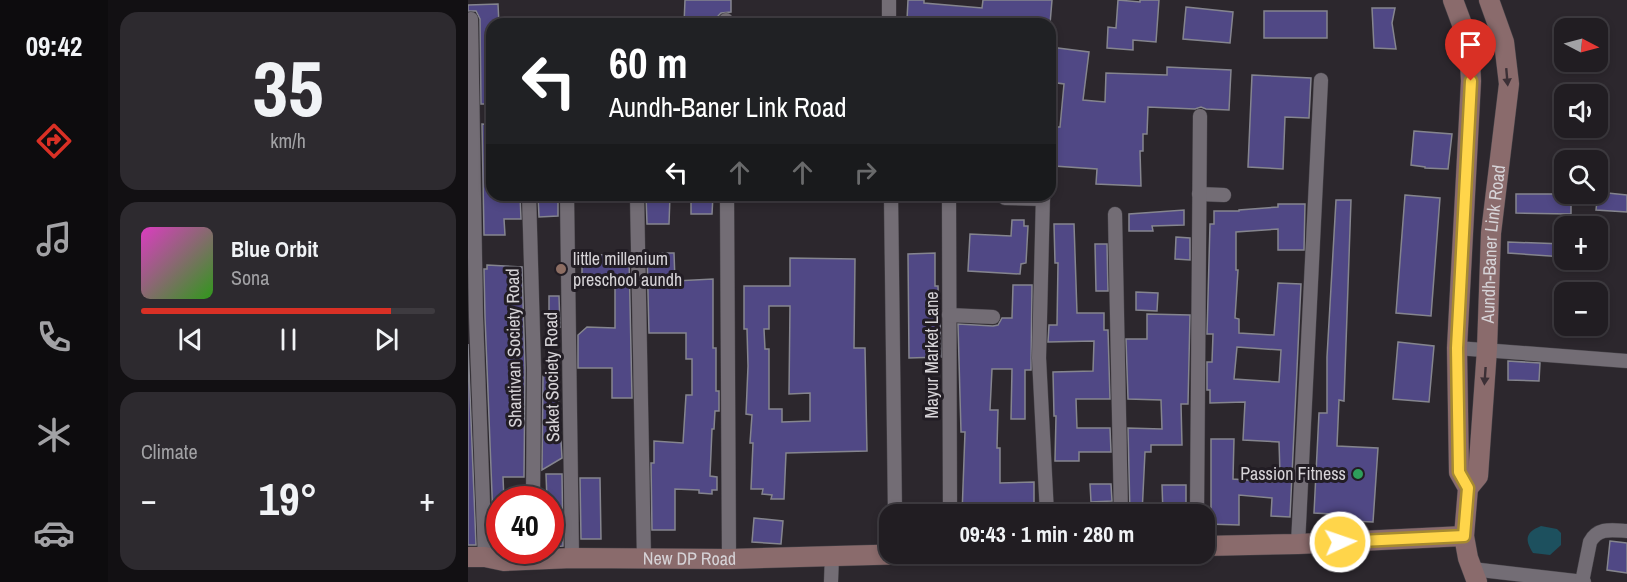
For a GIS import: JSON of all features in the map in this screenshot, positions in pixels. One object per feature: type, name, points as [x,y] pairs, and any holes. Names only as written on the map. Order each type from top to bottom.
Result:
[{"type":"main road","name":"Aundh-Baner Link Road","points":[[1453,0],[1468,43],[1471,81],[1457,348],[1459,472],[1468,488],[1464,536],[1468,558],[1475,575]]},
{"type":"main road","name":"Aundh-Baner Link Road","points":[[1468,488],[1478,476],[1487,349],[1491,233],[1509,84],[1504,42],[1489,0]]},
{"type":"main road","points":[[1215,546],[1464,536]]},
{"type":"main road","name":"New DP Road","points":[[564,557],[729,559],[879,555]]},
{"type":"street","points":[[889,0],[889,18]]},
{"type":"street","points":[[471,19],[476,317],[476,557]]},
{"type":"street","points":[[1298,544],[1321,80]]},
{"type":"street","points":[[1197,504],[1200,116]]},
{"type":"street","points":[[1199,194],[1224,195]]},
{"type":"street","name":"Shantivan Society Road","points":[[529,201],[534,368],[533,486]]},
{"type":"street","name":"Saket Society Road","points":[[567,201],[572,558]]},
{"type":"street","points":[[637,201],[644,558]]},
{"type":"street","points":[[727,201],[729,559]]},
{"type":"street","points":[[891,201],[895,504]]},
{"type":"street","name":"Mayur Market Lane","points":[[949,201],[950,504]]},
{"type":"street","points":[[1043,201],[1039,358],[1046,504]]},
{"type":"street","points":[[1115,214],[1120,504]]},
{"type":"street","points":[[950,315],[993,317]]},
{"type":"street","points":[[1457,348],[1627,361]]},
{"type":"street","points":[[1475,575],[1583,582],[1593,536],[1605,530],[1627,531]]},
{"type":"street","points":[[831,582],[832,556]]},
{"type":"water","points":[[1541,526],[1557,529],[1561,533],[1561,545],[1550,555],[1533,553],[1528,544],[1530,533]]},
{"type":"building","points":[[685,0],[731,0],[731,12],[721,13],[718,18],[684,18]]},
{"type":"building","points":[[908,0],[982,8],[983,0],[1052,0],[1050,18],[907,18]]},
{"type":"building","points":[[1118,0],[1140,2],[1140,0],[1159,0],[1156,42],[1133,40],[1133,50],[1107,48],[1108,27],[1116,28]]},
{"type":"building","points":[[498,4],[499,18],[486,18],[486,104],[481,104],[480,19],[476,11],[468,11],[468,5]]},
{"type":"building","points":[[1186,7],[1233,12],[1230,43],[1183,39]]},
{"type":"building","points":[[1372,8],[1395,8],[1392,23],[1396,49],[1374,48]]},
{"type":"building","points":[[1264,11],[1327,11],[1327,38],[1264,38]]},
{"type":"building","points":[[1056,48],[1089,52],[1083,100],[1105,102],[1106,73],[1167,75],[1167,67],[1231,70],[1229,110],[1201,107],[1195,109],[1148,107],[1147,134],[1143,134],[1143,151],[1140,151],[1141,186],[1096,184],[1097,169],[1056,166],[1057,127],[1060,127],[1064,84],[1056,83]]},
{"type":"building","points":[[1252,75],[1311,78],[1309,118],[1285,117],[1283,169],[1248,167]]},
{"type":"building","points":[[482,124],[486,124],[486,201],[520,201],[521,219],[504,219],[505,235],[484,235]]},
{"type":"building","points":[[1414,131],[1452,134],[1448,169],[1411,165]]},
{"type":"building","points":[[1608,193],[1627,195],[1627,212],[1596,210],[1597,204],[1608,204]]},
{"type":"building","points":[[1516,194],[1554,194],[1554,204],[1571,204],[1571,214],[1516,213]]},
{"type":"building","points":[[1405,195],[1440,198],[1431,316],[1396,313]]},
{"type":"building","points":[[1336,200],[1351,200],[1344,401],[1339,400],[1337,446],[1378,448],[1373,522],[1351,521],[1351,515],[1314,513],[1319,413],[1327,413],[1327,357]]},
{"type":"building","points":[[538,201],[558,201],[558,216],[539,217]]},
{"type":"building","points":[[646,201],[670,201],[669,224],[647,224]]},
{"type":"building","points":[[691,201],[713,201],[712,214],[691,214]]},
{"type":"building","points":[[1278,204],[1305,204],[1304,250],[1278,250],[1278,229],[1236,232],[1236,270],[1238,270],[1235,318],[1239,319],[1239,333],[1274,335],[1278,283],[1301,284],[1290,517],[1271,516],[1272,498],[1239,495],[1239,525],[1215,524],[1215,504],[1211,504],[1211,439],[1234,439],[1233,479],[1273,482],[1273,473],[1280,474],[1279,442],[1243,440],[1245,402],[1210,403],[1210,390],[1207,390],[1207,362],[1212,362],[1213,334],[1207,334],[1210,224],[1214,224],[1214,211],[1278,207]],"holes":[[[1237,347],[1281,350],[1279,382],[1234,379]]]},
{"type":"building","points":[[1184,210],[1184,225],[1152,226],[1153,231],[1129,231],[1129,214]]},
{"type":"building","points":[[1012,220],[1024,220],[1024,226],[1028,226],[1026,263],[1021,264],[1020,274],[968,271],[970,234],[1011,236]]},
{"type":"building","points":[[1054,224],[1074,224],[1077,313],[1104,313],[1104,330],[1108,330],[1110,399],[1076,399],[1077,428],[1110,428],[1111,452],[1079,452],[1079,461],[1055,461],[1056,416],[1054,416],[1053,372],[1093,371],[1094,341],[1048,342],[1049,325],[1057,325],[1058,263],[1055,263]]},
{"type":"building","points":[[1176,237],[1190,238],[1190,260],[1175,259]]},
{"type":"building","points":[[1508,242],[1554,244],[1554,256],[1508,253]]},
{"type":"building","points":[[1095,244],[1107,244],[1108,291],[1096,291]]},
{"type":"building","points":[[647,253],[674,253],[675,281],[713,279],[713,348],[716,348],[716,391],[719,391],[719,411],[715,411],[714,429],[712,429],[710,476],[717,477],[717,490],[712,490],[712,494],[699,493],[699,490],[675,489],[675,530],[652,530],[651,463],[654,463],[654,441],[683,443],[686,395],[692,395],[692,359],[686,359],[686,333],[649,333]]},
{"type":"building","points":[[935,253],[935,286],[938,286],[941,357],[909,358],[908,254]]},
{"type":"building","points":[[582,254],[629,256],[632,398],[612,398],[612,368],[578,368],[578,335],[587,327],[615,328],[615,278],[582,279]]},
{"type":"building","points":[[790,258],[855,259],[854,348],[865,348],[867,451],[786,453],[784,499],[771,499],[772,495],[762,494],[763,489],[751,489],[753,443],[750,443],[752,415],[746,414],[748,366],[747,329],[744,329],[744,286],[790,286]],"holes":[[[769,306],[790,306],[789,394],[810,393],[810,421],[782,422],[782,409],[769,409],[769,349],[765,349],[764,329],[769,329]]]},
{"type":"building","points":[[487,265],[522,267],[525,368],[524,477],[503,477],[503,486],[492,486],[485,317],[484,269],[487,269]]},
{"type":"building","points":[[1013,285],[1032,285],[1031,370],[1025,370],[1025,419],[1011,419],[1012,369],[992,369],[990,410],[998,410],[997,448],[1000,448],[1000,483],[1034,482],[1034,503],[962,504],[965,432],[961,432],[958,324],[993,326],[998,325],[1002,318],[1012,318]]},
{"type":"building","points":[[1136,292],[1158,293],[1157,311],[1136,310]]},
{"type":"building","points":[[549,296],[559,296],[560,327],[549,327]]},
{"type":"building","points":[[1147,314],[1190,315],[1188,404],[1181,404],[1182,445],[1151,445],[1151,452],[1145,452],[1142,504],[1130,504],[1128,428],[1162,429],[1161,400],[1128,399],[1126,339],[1147,339]]},
{"type":"building","points":[[1398,342],[1434,346],[1429,402],[1393,399]]},
{"type":"building","points":[[468,344],[476,545],[468,545]]},
{"type":"building","points":[[1508,361],[1540,363],[1539,381],[1508,380]]},
{"type":"building","points":[[543,375],[559,375],[558,420],[547,420],[561,441],[562,458],[542,470]]},
{"type":"building","points":[[546,474],[562,474],[562,486],[546,486]]},
{"type":"building","points":[[580,478],[600,478],[601,539],[581,539]]},
{"type":"building","points":[[1090,484],[1111,484],[1112,501],[1091,502]]},
{"type":"building","points":[[1162,485],[1186,485],[1186,504],[1163,504]]},
{"type":"building","points":[[754,518],[783,521],[781,544],[752,542]]},
{"type":"building","points":[[1610,541],[1627,543],[1627,573],[1607,570]]},
{"type":"place","name":"little millenium preschool aundh","points":[[561,269]]},
{"type":"place","name":"Passion Fitness","points":[[1358,474]]},
{"type":"route","points":[[1340,542],[1464,536],[1468,488],[1459,472],[1457,348],[1471,81]]}]
